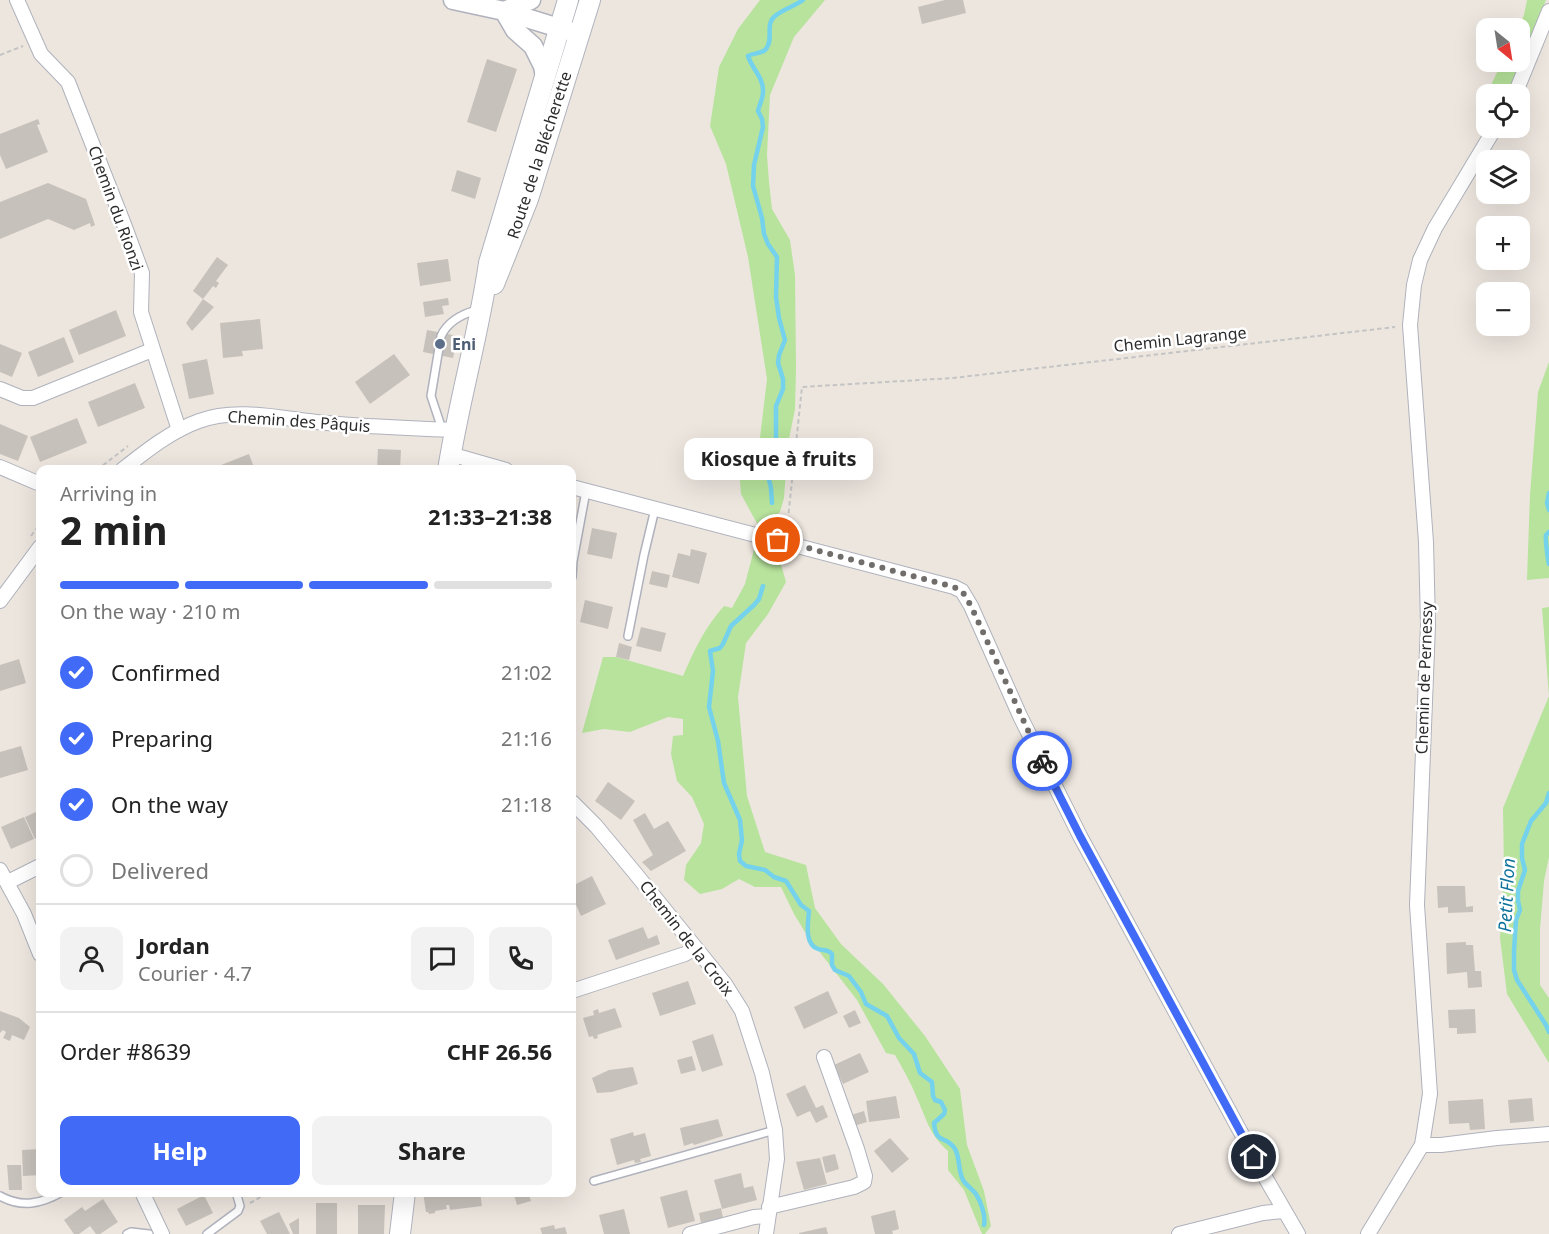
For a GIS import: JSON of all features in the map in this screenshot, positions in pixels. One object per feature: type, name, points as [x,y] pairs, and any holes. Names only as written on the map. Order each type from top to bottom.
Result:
[{"type":"main road","name":"Route de la Blécherette","points":[[449,462],[448,430],[483,308],[528,199],[570,31],[568,0]]},
{"type":"main road","name":"Route de la Blécherette","points":[[483,308],[489,263],[545,77],[590,0]]},
{"type":"main road","points":[[400,1234],[404,1197]]},
{"type":"street","name":"Chemin du Rionzi","points":[[17,0],[41,54],[68,82],[142,273],[141,312],[179,430]]},
{"type":"street","points":[[453,0],[504,11],[570,31]]},
{"type":"street","points":[[504,11],[531,0]]},
{"type":"street","points":[[504,11],[514,30],[533,46],[543,66],[545,77]]},
{"type":"street","points":[[1519,84],[1549,11]]},
{"type":"street","name":"Chemin de Pernessy","points":[[1368,1234],[1422,1145],[1430,1094],[1417,905],[1428,625],[1424,519],[1410,325],[1414,285],[1420,260],[1435,228],[1489,138]]},
{"type":"street","points":[[0,389],[22,398],[33,398],[152,350]]},
{"type":"street","name":"Chemin des Pâquis","points":[[129,465],[179,430],[212,417],[246,415],[324,423],[448,430]]},
{"type":"street","points":[[449,462],[470,465]]},
{"type":"street","points":[[0,467],[36,482]]},
{"type":"street","points":[[576,488],[954,587],[962,591],[971,606],[1020,716],[1080,836],[1298,1234]]},
{"type":"street","points":[[0,601],[36,552]]},
{"type":"street","name":"Chemin de la Croix","points":[[576,806],[615,848],[725,984],[741,1011],[762,1073],[775,1130],[777,1159],[766,1234]]},
{"type":"street","points":[[8,882],[36,868]]},
{"type":"street","points":[[0,870],[8,882],[36,942]]},
{"type":"street","points":[[576,990],[685,954],[695,948]]},
{"type":"street","points":[[690,1234],[754,1217],[864,1182],[858,1149],[824,1057]]},
{"type":"street","points":[[1422,1145],[1549,1134]]},
{"type":"street","points":[[144,1197],[162,1234]]},
{"type":"street","points":[[1179,1234],[1224,1229],[1263,1214],[1284,1211]]},
{"type":"lane","points":[[448,430],[431,396],[441,336],[445,328],[455,320],[466,313],[483,308]]},
{"type":"lane","points":[[576,545],[586,491]]},
{"type":"lane","points":[[628,636],[644,555],[656,509]]},
{"type":"lane","points":[[594,1181],[775,1130]]},
{"type":"lane","points":[[0,1196],[19,1203],[42,1203],[53,1197]]},
{"type":"lane","points":[[207,1234],[238,1211],[240,1206],[237,1197]]},
{"type":"lane","points":[[127,1234],[131,1232],[149,1234]]},
{"type":"path","points":[[0,55],[28,44]]},
{"type":"path","name":"Chemin Lagrange","points":[[786,543],[802,387],[953,378],[1410,325]]},
{"type":"path","points":[[238,1211],[262,1197]]},
{"type":"green space","points":[[760,0],[825,0],[794,37],[770,95],[767,155],[769,182],[772,209],[790,240],[795,275],[796,369],[795,409],[788,444],[784,498],[780,512],[760,529],[741,494],[739,468],[759,446],[767,379],[748,257],[726,164],[710,126],[719,67],[738,29]]},
{"type":"green space","points":[[1527,0],[1546,0],[1530,39],[1530,18],[1523,18]]},
{"type":"green space","points":[[1497,72],[1516,72],[1511,84],[1491,84]]},
{"type":"green space","points":[[1549,362],[1549,578],[1527,580],[1530,495],[1538,392]]},
{"type":"green space","points":[[757,538],[775,543],[786,582],[768,614],[746,643],[738,697],[747,796],[765,852],[806,865],[815,908],[841,944],[883,984],[925,1036],[960,1089],[967,1145],[984,1191],[991,1226],[985,1234],[982,1234],[964,1190],[948,1170],[948,1151],[932,1133],[895,1055],[886,1053],[857,1000],[808,937],[781,887],[755,887],[739,879],[722,889],[700,894],[684,880],[686,865],[701,843],[704,824],[692,797],[677,781],[671,754],[673,736],[683,735],[683,719],[668,717],[630,732],[604,729],[582,733],[603,657],[616,657],[683,676],[711,622],[724,606],[732,608],[745,584]]},
{"type":"green space","points":[[1549,607],[1549,696],[1542,608]]},
{"type":"green space","points":[[1549,696],[1549,857],[1544,881],[1540,929],[1540,985],[1549,998],[1549,1063],[1507,994],[1500,938],[1504,872],[1503,808]]},
{"type":"building","points":[[945,0],[963,0],[966,13],[922,24],[918,7]]},
{"type":"building","points":[[487,59],[517,69],[496,132],[467,122]]},
{"type":"building","points":[[38,119],[40,124],[37,125],[48,152],[6,169],[0,155],[0,134]]},
{"type":"building","points":[[457,170],[481,178],[475,199],[451,191]]},
{"type":"building","points":[[48,183],[86,199],[95,225],[91,227],[90,223],[74,230],[48,219],[0,239],[0,202]]},
{"type":"building","points":[[217,257],[228,265],[216,281],[219,283],[216,288],[213,286],[203,299],[193,291]]},
{"type":"building","points":[[448,259],[451,281],[420,286],[417,263]]},
{"type":"building","points":[[448,298],[449,305],[442,306],[444,314],[425,317],[423,302]]},
{"type":"building","points":[[203,299],[214,307],[192,331],[186,323]]},
{"type":"building","points":[[116,310],[126,336],[79,355],[69,330]]},
{"type":"building","points":[[260,319],[263,349],[242,351],[243,356],[223,358],[220,323]]},
{"type":"building","name":"Eni","points":[[427,330],[458,336],[453,358],[423,352]]},
{"type":"building","points":[[64,337],[74,362],[38,377],[28,352]]},
{"type":"building","points":[[0,344],[22,353],[12,377],[0,372]]},
{"type":"building","points":[[394,354],[410,375],[370,404],[355,382]]},
{"type":"building","points":[[207,359],[214,394],[189,399],[182,364]]},
{"type":"building","points":[[135,383],[145,408],[98,427],[88,402]]},
{"type":"building","points":[[77,418],[87,443],[40,462],[30,437]]},
{"type":"building","points":[[0,424],[28,436],[18,461],[0,454]]},
{"type":"building","points":[[378,449],[401,450],[400,465],[377,465]]},
{"type":"building","points":[[249,454],[253,465],[221,465]]},
{"type":"building","points":[[592,528],[617,533],[612,559],[587,554]]},
{"type":"building","points":[[691,549],[707,553],[699,584],[672,577],[678,553],[690,556]]},
{"type":"building","points":[[652,571],[670,575],[667,588],[649,584]]},
{"type":"building","points":[[585,600],[613,607],[608,629],[580,622]]},
{"type":"building","points":[[641,627],[666,633],[661,652],[636,646]]},
{"type":"building","points":[[619,643],[632,647],[629,660],[616,657]]},
{"type":"building","points":[[19,659],[26,683],[0,691],[0,665]]},
{"type":"building","points":[[21,746],[28,770],[0,778],[0,752]]},
{"type":"building","points":[[608,782],[635,801],[621,820],[595,801]]},
{"type":"building","points":[[36,812],[35,839],[25,817]]},
{"type":"building","points":[[645,813],[654,829],[668,821],[686,851],[651,871],[642,862],[653,855],[633,820]]},
{"type":"building","points":[[24,817],[34,839],[11,849],[1,827]]},
{"type":"building","points":[[592,876],[606,904],[581,916],[576,905],[576,884]]},
{"type":"building","points":[[1437,886],[1465,886],[1466,907],[1473,906],[1473,912],[1448,913],[1448,907],[1438,908]]},
{"type":"building","points":[[643,927],[648,939],[657,935],[660,944],[616,960],[608,940]]},
{"type":"building","points":[[1466,942],[1466,945],[1473,945],[1475,971],[1481,971],[1482,987],[1468,988],[1467,972],[1447,974],[1446,943]]},
{"type":"building","points":[[688,981],[696,1004],[660,1016],[652,993]]},
{"type":"building","points":[[828,991],[838,1013],[804,1029],[794,1007]]},
{"type":"building","points":[[615,1008],[622,1027],[597,1035],[598,1038],[589,1037],[583,1018],[594,1015],[593,1011],[598,1009],[599,1013]]},
{"type":"building","points":[[1475,1009],[1476,1033],[1457,1034],[1457,1028],[1449,1028],[1448,1010]]},
{"type":"building","points":[[855,1010],[861,1023],[849,1028],[843,1016]]},
{"type":"building","points":[[0,1011],[19,1018],[30,1027],[24,1040],[12,1035],[10,1041],[3,1038],[6,1032],[3,1030],[0,1033]]},
{"type":"building","points":[[713,1034],[723,1065],[702,1072],[692,1041]]},
{"type":"building","points":[[860,1053],[869,1072],[843,1084],[834,1065]]},
{"type":"building","points":[[692,1056],[696,1070],[681,1074],[677,1060]]},
{"type":"building","points":[[633,1067],[638,1084],[612,1092],[597,1093],[592,1078],[609,1070]]},
{"type":"building","points":[[805,1085],[816,1108],[823,1105],[828,1117],[816,1123],[810,1111],[797,1117],[786,1094]]},
{"type":"building","points":[[896,1096],[900,1118],[869,1122],[866,1101]]},
{"type":"building","points":[[1532,1098],[1534,1121],[1510,1123],[1508,1100]]},
{"type":"building","points":[[1483,1099],[1485,1129],[1470,1130],[1469,1123],[1449,1124],[1448,1101]]},
{"type":"building","points":[[864,1111],[867,1122],[854,1126],[851,1115]]},
{"type":"building","points":[[718,1119],[723,1136],[684,1146],[680,1128]]},
{"type":"building","points":[[633,1132],[634,1136],[645,1133],[651,1156],[640,1159],[641,1162],[635,1163],[634,1160],[617,1165],[610,1139]]},
{"type":"building","points":[[890,1138],[909,1159],[892,1173],[874,1151]]},
{"type":"building","points":[[36,1149],[36,1175],[23,1176],[22,1150]]},
{"type":"building","points":[[835,1154],[839,1169],[826,1173],[822,1157]]},
{"type":"building","points":[[820,1158],[827,1184],[804,1190],[796,1162]]},
{"type":"building","points":[[7,1165],[21,1165],[22,1190],[9,1190]]},
{"type":"building","points":[[741,1173],[744,1188],[753,1186],[757,1200],[722,1209],[714,1180]]},
{"type":"building","points":[[687,1190],[695,1221],[668,1228],[660,1197]]},
{"type":"building","points":[[200,1197],[205,1197],[213,1213],[186,1226],[177,1209]]},
{"type":"building","points":[[424,1197],[481,1197],[482,1206],[450,1210],[449,1205],[446,1205],[447,1209],[429,1214],[426,1212]]},
{"type":"building","points":[[515,1197],[530,1197],[531,1201],[517,1205]]},
{"type":"building","points":[[103,1199],[118,1222],[100,1234],[96,1234],[90,1226],[79,1234],[74,1234],[64,1220],[82,1207],[85,1211]]},
{"type":"building","points":[[316,1203],[337,1203],[337,1234],[316,1234]]},
{"type":"building","points":[[358,1205],[385,1205],[384,1234],[358,1234]]},
{"type":"building","points":[[721,1208],[723,1218],[701,1223],[699,1213]]},
{"type":"building","points":[[624,1209],[630,1234],[604,1234],[599,1215]]},
{"type":"building","points":[[895,1210],[899,1229],[892,1231],[893,1234],[875,1234],[871,1216]]},
{"type":"building","points":[[279,1212],[290,1234],[267,1234],[260,1221]]},
{"type":"building","points":[[299,1218],[299,1234],[293,1234],[289,1224]]},
{"type":"building","points":[[554,1225],[555,1229],[565,1227],[567,1234],[542,1234],[540,1228]]},
{"type":"building","points":[[826,1227],[828,1234],[799,1234],[799,1233]]},
{"type":"waterway","points":[[772,503],[767,471],[774,458],[776,445],[776,406],[783,389],[783,379],[778,363],[785,340],[776,297],[777,257],[764,234],[753,186],[754,165],[763,127],[758,111],[763,87],[748,56],[766,49],[771,20],[803,0]]},
{"type":"waterway","name":"Petit Flon","points":[[1549,493],[1547,503],[1549,510]]},
{"type":"waterway","name":"Petit Flon","points":[[1549,532],[1546,535],[1549,564]]},
{"type":"waterway","points":[[763,586],[759,599],[731,626],[720,648],[710,651],[713,671],[709,707],[718,741],[724,783],[740,820],[742,840],[740,861],[746,866],[765,870],[774,877],[786,881],[801,905],[809,911],[808,933],[811,943],[818,949],[832,954],[832,965],[835,970],[849,976],[861,992],[866,1004],[887,1016],[899,1038],[914,1054],[920,1073],[932,1082],[933,1096],[935,1100],[941,1102],[945,1110],[944,1114],[934,1123],[937,1135],[955,1149],[963,1180],[976,1194],[981,1205],[984,1225]]},
{"type":"waterway","name":"Petit Flon","points":[[1549,793],[1546,803],[1531,821],[1522,844],[1525,870],[1518,891],[1520,910],[1516,920],[1514,951],[1514,970],[1517,980],[1549,1032]]},
{"type":"way so far","points":[[778,540],[962,591],[1042,761]]},
{"type":"place","name":"Eni","points":[[440,344]]},
{"type":"place","name":"Kiosque à fruits","points":[[778,540]]},
{"type":"route","points":[[1042,761],[1080,836],[1254,1157]]}]
